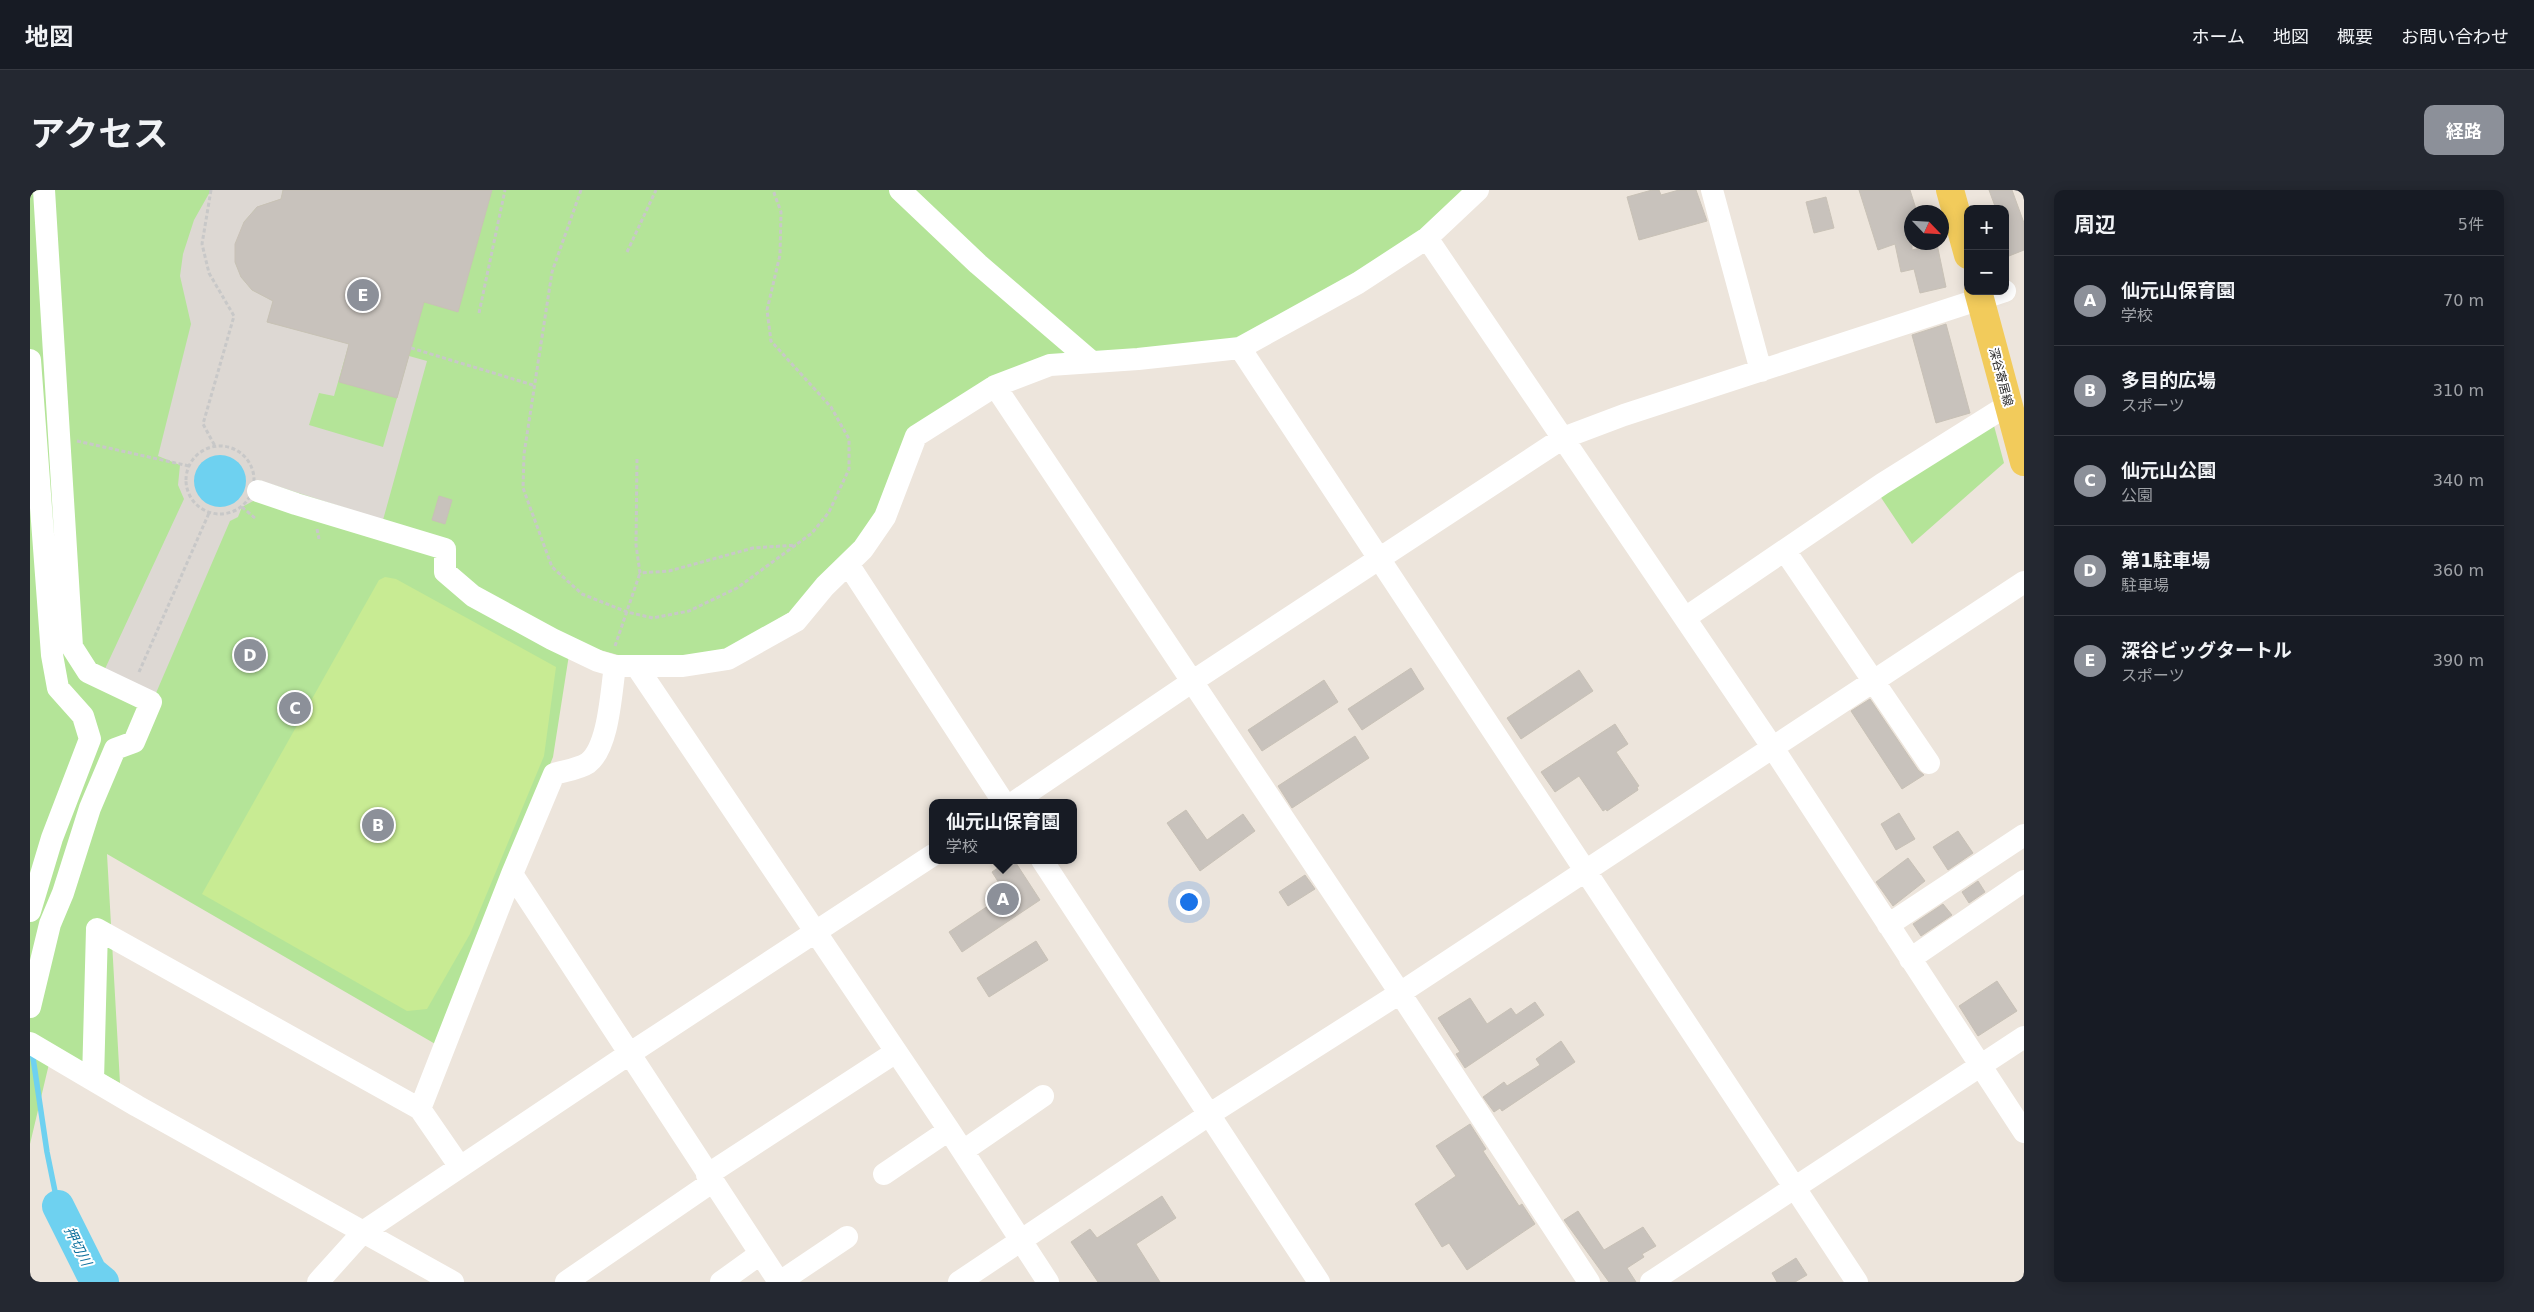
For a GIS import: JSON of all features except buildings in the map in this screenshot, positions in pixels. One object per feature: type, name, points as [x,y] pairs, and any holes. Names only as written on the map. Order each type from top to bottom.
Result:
[{"type":"main road","points":[[1950,190],[1967,250]]},
{"type":"main road","name":"深谷寄居線","points":[[1992,295],[2008,405],[2024,462]]},
{"type":"street","points":[[30,1006],[50,924],[63,893],[90,808],[115,748],[134,742],[151,702],[88,672],[72,647],[44,190]]},
{"type":"street","points":[[900,190],[978,264],[1092,362]]},
{"type":"street","points":[[258,491],[445,549],[445,572],[472,596],[552,639],[612,665],[637,667],[683,666],[728,659],[796,621],[825,586],[864,549],[885,517],[916,436],[995,386],[1050,365],[1240,348],[1358,283],[1427,238],[1478,190]]},
{"type":"street","points":[[1712,190],[1761,371]]},
{"type":"street","points":[[1427,238],[1773,748],[2024,1132]]},
{"type":"street","points":[[2009,289],[2024,285]]},
{"type":"street","points":[[1019,799],[1193,681],[1563,438],[1624,415],[1986,295]]},
{"type":"street","points":[[1240,348],[1378,560],[1586,869],[1857,1282]]},
{"type":"street","points":[[30,360],[52,655],[58,688],[83,716],[90,740],[52,838],[30,911]]},
{"type":"street","points":[[995,386],[1400,993],[1589,1282]]},
{"type":"street","points":[[1685,618],[1882,484],[2008,405]]},
{"type":"street","points":[[1785,551],[1929,763]]},
{"type":"street","points":[[848,564],[1001,799]]},
{"type":"street","points":[[959,1282],[1210,1114],[1400,993],[2024,582]]},
{"type":"street","points":[[420,1108],[512,874],[554,774],[586,764],[598,753],[605,728],[612,665]]},
{"type":"street","points":[[637,667],[814,933],[949,1130],[1048,1282]]},
{"type":"street","points":[[1888,925],[2024,835]]},
{"type":"street","points":[[318,1282],[363,1232],[629,1054],[929,858]]},
{"type":"street","points":[[1045,864],[1319,1282]]},
{"type":"street","points":[[512,874],[779,1282],[847,1237]]},
{"type":"street","points":[[1910,959],[2024,881]]},
{"type":"street","points":[[93,1080],[97,929],[420,1108],[460,1167]]},
{"type":"street","points":[[1651,1282],[2024,1037]]},
{"type":"street","points":[[30,1043],[453,1282]]},
{"type":"street","points":[[566,1282],[710,1179],[896,1052]]},
{"type":"street","points":[[963,1151],[1043,1096]]},
{"type":"street","points":[[884,1174],[949,1130]]},
{"type":"street","points":[[721,1282],[760,1254]]},
{"type":"path","points":[[211,190],[202,244],[208,273],[234,316],[203,424],[215,446]]},
{"type":"path","points":[[479,313],[505,190]]},
{"type":"path","points":[[581,190],[552,272],[533,385],[524,454],[523,488],[552,567],[582,594],[627,612],[653,618],[689,611],[737,588],[812,533],[829,512],[849,469],[849,439],[831,407],[771,341],[767,310],[780,255],[781,212],[773,190]]},
{"type":"path","points":[[627,252],[656,190]]},
{"type":"path","points":[[411,348],[533,385]]},
{"type":"path","points":[[74,440],[189,466]]},
{"type":"path","points":[[215,446],[226,446],[237,450],[252,466],[255,477],[254,488],[242,507],[220,515],[209,513],[199,508],[187,489],[186,477],[189,466],[195,457],[204,450],[215,446]]},
{"type":"path","points":[[612,665],[640,573],[636,545],[637,459]]},
{"type":"path","points":[[242,507],[256,519]]},
{"type":"path","points":[[139,672],[209,513]]},
{"type":"path","points":[[640,573],[670,571],[753,548],[796,545]]},
{"type":"green space","points":[[30,190],[1472,190],[1424,234],[1233,344],[1102,356],[928,417],[881,509],[858,544],[800,606],[727,650],[683,659],[629,658],[571,642],[553,757],[437,1045],[107,854],[120,1083],[53,1047],[30,1144]]},
{"type":"green space","points":[[1993,422],[2004,463],[1912,544],[1880,496]]},
{"type":"green space","points":[[385,577],[396,579],[556,667],[544,756],[470,934],[427,1009],[407,1011],[202,894],[379,580]]},
{"type":"shaded area","points":[[211,190],[283,190],[281,199],[257,207],[244,222],[235,262],[241,277],[252,290],[273,301],[267,322],[349,344],[334,396],[319,393],[309,425],[383,447],[409,356],[427,361],[383,520],[258,480],[255,500],[242,507],[238,517],[230,521],[156,693],[104,671],[184,499],[178,485],[180,465],[158,456],[191,324],[180,276],[183,254],[194,220]]},
{"type":"water","points":[[220,455],[230,457],[238,463],[244,471],[246,481],[244,491],[238,499],[230,505],[220,507],[210,505],[202,499],[196,491],[194,481],[196,471],[202,463],[210,457]]},
{"type":"waterway","points":[[32,1051],[47,1152],[58,1206]]},
{"type":"waterway","name":"押切川","points":[[58,1206],[91,1272],[103,1282]]},
{"type":"place","name":"深谷ビッグタートル","points":[[363,295]]},
{"type":"place","name":"第1駐車場","points":[[250,655]]},
{"type":"place","name":"仙元山公園","points":[[295,708]]},
{"type":"place","name":"多目的広場","points":[[378,825]]},
{"type":"place","name":"仙元山保育園","points":[[1003,899]]}]
